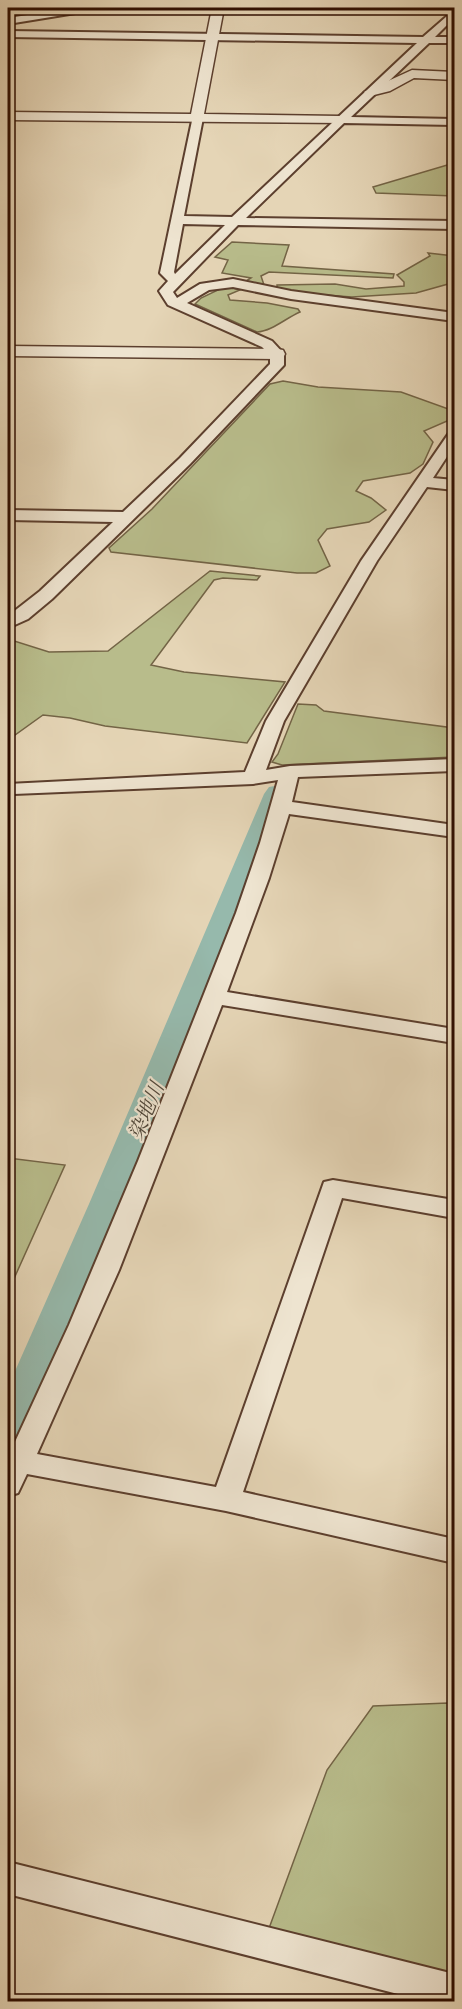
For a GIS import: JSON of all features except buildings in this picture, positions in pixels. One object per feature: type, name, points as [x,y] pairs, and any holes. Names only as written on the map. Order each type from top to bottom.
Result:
[{"type":"street","points":[[8,21],[88,8]]},
{"type":"street","points":[[175,281],[167,273],[218,8]]},
{"type":"street","points":[[8,623],[22,615],[45,595],[127,518],[277,365],[277,354],[267,344],[177,304],[168,297],[166,291],[236,220],[454,13]]},
{"type":"street","points":[[8,34],[454,40]]},
{"type":"street","points":[[370,93],[386,88],[408,75],[425,73],[454,76]]},
{"type":"street","points":[[8,116],[454,122]]},
{"type":"street","points":[[178,220],[454,225]]},
{"type":"street","points":[[177,304],[206,287],[233,283],[303,297],[454,317]]},
{"type":"street","points":[[8,351],[277,354]]},
{"type":"street","points":[[253,777],[275,721],[369,561],[454,436]]},
{"type":"street","points":[[422,482],[454,485]]},
{"type":"street","points":[[8,515],[127,518]]},
{"type":"street","points":[[14,788],[454,765]]},
{"type":"street","points":[[290,772],[282,807],[213,997],[120,1239],[14,1473],[226,1500],[454,1551]]},
{"type":"street","points":[[282,807],[454,831]]},
{"type":"street","points":[[213,997],[454,1036]]},
{"type":"street","points":[[226,1500],[333,1188],[454,1209]]},
{"type":"street","points":[[8,1878],[454,1990]]},
{"type":"green space","points":[[454,163],[454,196],[376,193],[373,187]]},
{"type":"green space","points":[[232,242],[289,245],[282,266],[394,274],[393,278],[269,272],[261,276],[264,285],[241,284],[251,278],[222,273],[228,260],[215,257]]},
{"type":"green space","points":[[428,253],[454,256],[454,276],[448,284],[416,293],[352,297],[277,290],[277,285],[335,284],[366,289],[404,286],[404,282],[397,275],[430,256]]},
{"type":"green space","points":[[226,286],[240,290],[228,295],[230,300],[267,303],[298,309],[300,312],[274,327],[257,332],[195,304],[201,298]]},
{"type":"green space","points":[[283,381],[318,387],[401,392],[454,411],[454,418],[424,431],[433,442],[423,464],[410,473],[363,481],[356,491],[371,498],[386,510],[369,522],[327,529],[318,540],[330,566],[316,573],[297,573],[111,552],[109,548],[152,509],[270,384]]},
{"type":"green space","points":[[210,571],[260,576],[257,580],[223,578],[214,580],[151,665],[184,672],[285,682],[247,743],[105,726],[43,715],[8,740],[8,639],[49,652],[108,651]]},
{"type":"green space","points":[[298,704],[316,705],[324,711],[454,728],[454,757],[282,765],[272,762],[278,754]]},
{"type":"green space","points":[[8,1158],[65,1165],[8,1292]]},
{"type":"green space","points":[[448,1703],[454,1707],[454,1990],[264,1942],[327,1770],[373,1706]]},
{"type":"waterway","name":"染地川","points":[[8,1437],[109,1204],[280,794]]}]
